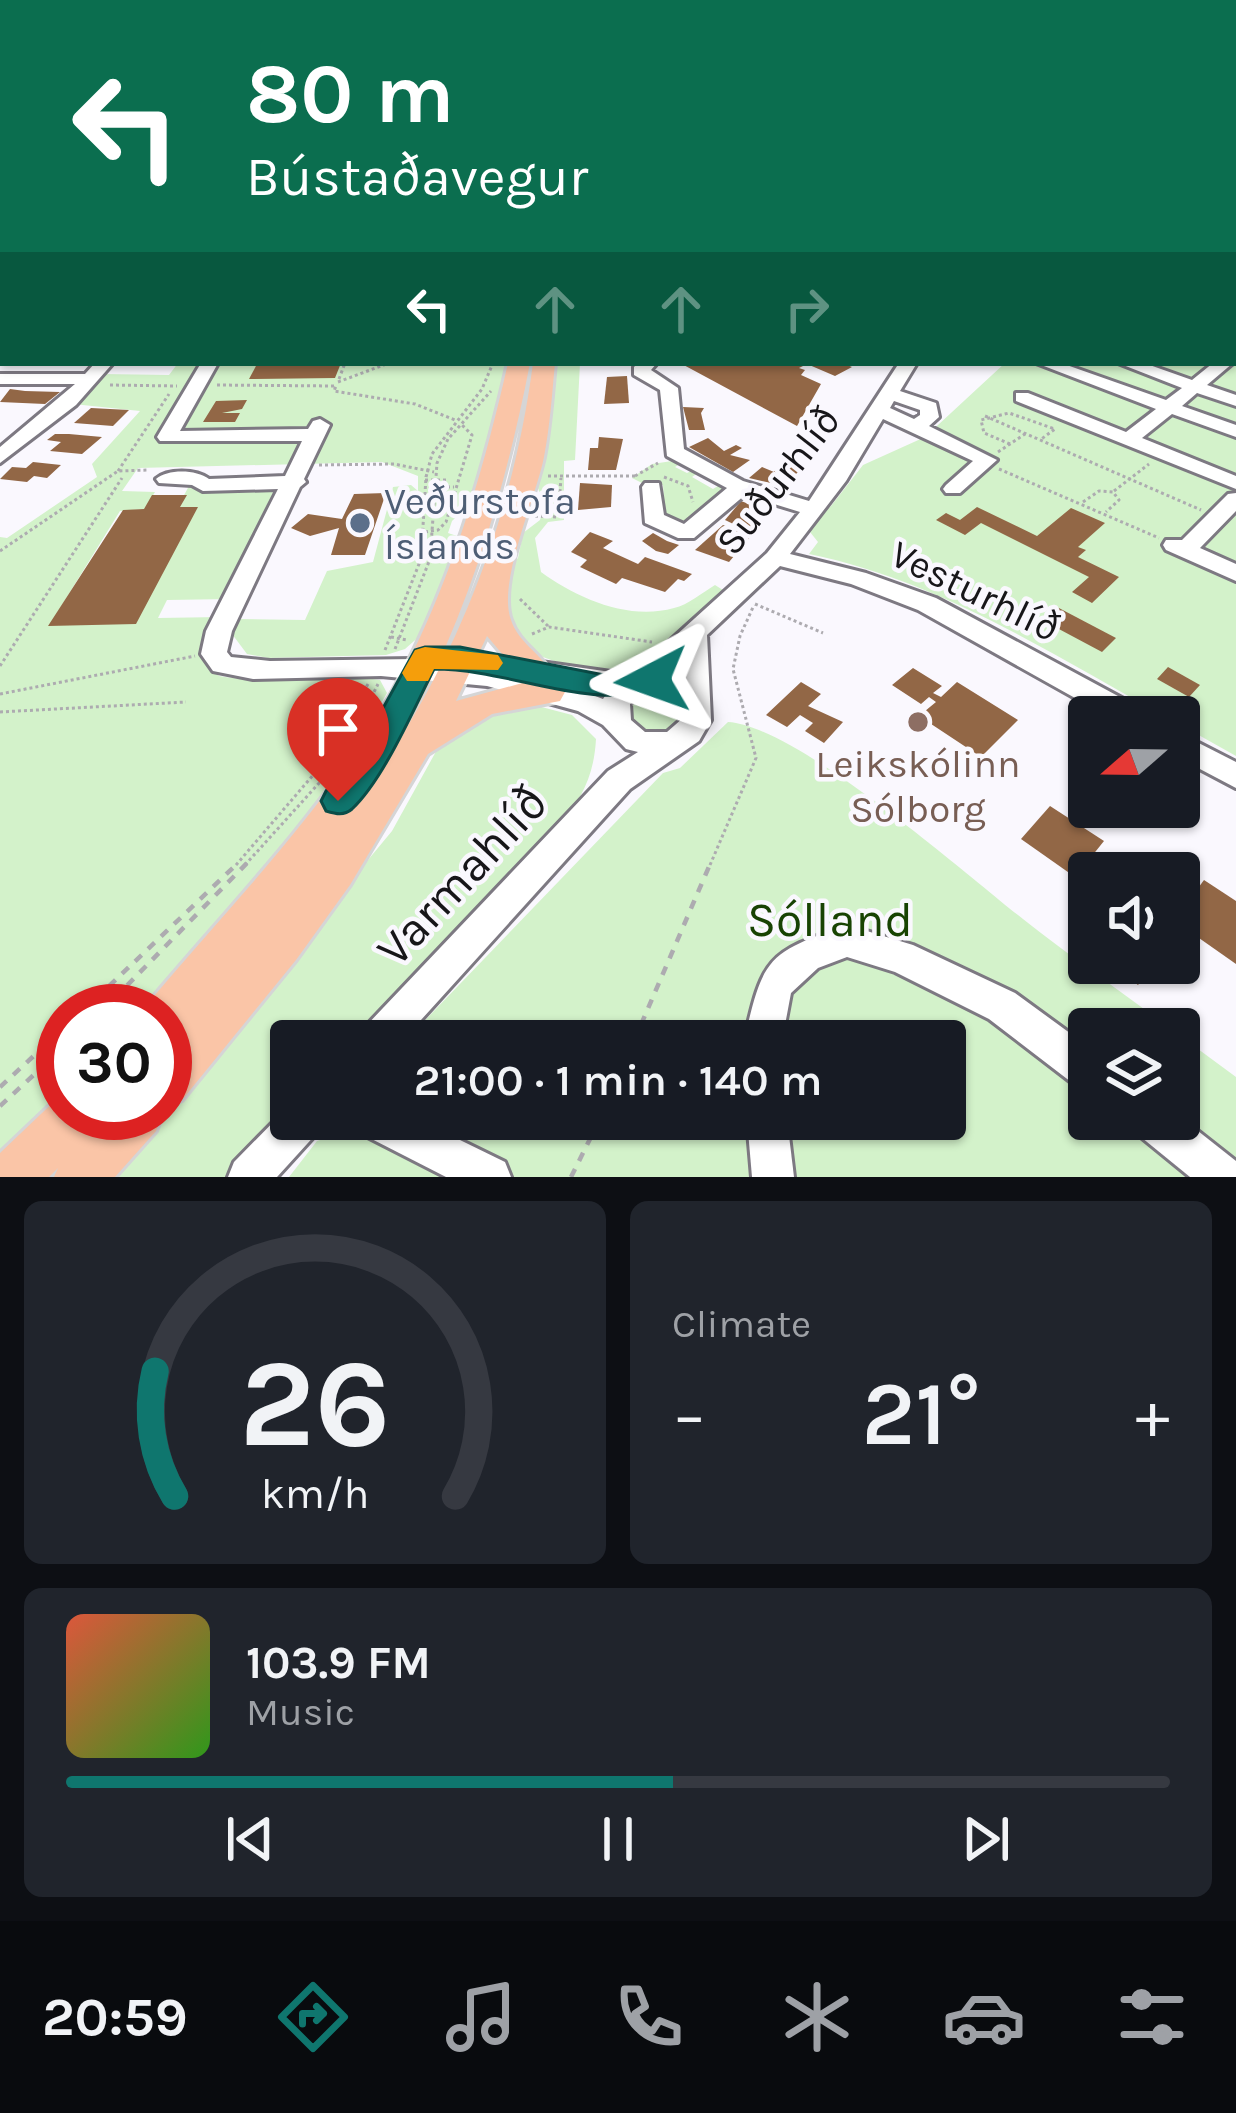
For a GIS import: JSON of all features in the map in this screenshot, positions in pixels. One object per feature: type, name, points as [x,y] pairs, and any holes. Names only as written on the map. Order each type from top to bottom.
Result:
[{"type":"main road","points":[[192,985],[317,832],[382,739],[408,664],[464,572],[500,460],[518,366]]},
{"type":"main road","points":[[192,1049],[352,847],[407,760],[460,712],[541,682],[494,621],[531,462],[544,366]]},
{"type":"main road","points":[[408,664],[505,588]]},
{"type":"main road","points":[[407,760],[408,664]]},
{"type":"main road","points":[[13,1177],[49,1140]]},
{"type":"main road","points":[[80,1177],[114,1140]]},
{"type":"street","points":[[207,366],[185,382],[167,436],[318,430],[219,631],[214,655],[222,664],[237,669],[408,664],[541,682],[674,684],[697,703]]},
{"type":"street","name":"Suðurhlíð","points":[[635,684],[782,560],[906,366]]},
{"type":"street","points":[[1060,366],[1022,397],[1236,483]]},
{"type":"street","points":[[1064,366],[1236,431]]},
{"type":"street","points":[[1136,366],[1236,401]]},
{"type":"street","points":[[1128,440],[1220,366]]},
{"type":"street","points":[[644,367],[669,388],[674,452],[741,487],[814,510]]},
{"type":"street","points":[[5,379],[93,376]]},
{"type":"street","points":[[0,458],[93,376]]},
{"type":"street","points":[[885,402],[915,427],[987,461],[953,489]]},
{"type":"street","points":[[166,479],[198,479],[203,485],[296,482]]},
{"type":"street","points":[[660,482],[653,518],[686,533],[741,487]]},
{"type":"street","points":[[1236,499],[1180,548],[1236,573]]},
{"type":"street","name":"Vesturhlíð","points":[[782,560],[858,578],[926,604],[1094,696]]},
{"type":"street","points":[[541,682],[586,703],[645,744],[674,743],[698,722],[695,636]]},
{"type":"street","points":[[620,780],[625,754],[616,701],[635,684]]},
{"type":"street","name":"Varmahlíð","points":[[397,1020],[620,780],[674,743]]},
{"type":"street","points":[[1200,754],[1233,769]]},
{"type":"street","points":[[768,1020],[776,984],[806,956],[847,941],[901,957],[1002,1006],[1068,1055]]},
{"type":"street","points":[[249,1177],[284,1140]]},
{"type":"street","points":[[416,1140],[490,1177]]},
{"type":"street","points":[[769,1140],[773,1177]]},
{"type":"street","points":[[1176,1140],[1223,1177]]},
{"type":"path","points":[[344,366],[334,391],[415,404],[456,422],[472,435],[446,521],[425,532]]},
{"type":"path","points":[[93,376],[337,384],[382,366]]},
{"type":"path","points":[[392,637],[416,575],[425,532],[425,480],[431,454],[482,393],[493,366]]},
{"type":"path","points":[[349,742],[408,664],[430,560],[433,480],[441,452],[456,422],[490,393],[500,366]]},
{"type":"path","points":[[118,471],[185,382]]},
{"type":"path","points":[[1010,444],[984,433],[980,424],[985,416],[1012,412],[1055,430],[1040,440]]},
{"type":"path","points":[[985,416],[1218,517]]},
{"type":"path","points":[[987,461],[1025,434]]},
{"type":"path","points":[[1113,493],[1162,453]]},
{"type":"path","points":[[547,476],[634,476],[663,460],[660,482]]},
{"type":"path","points":[[987,461],[1180,548]]},
{"type":"path","points":[[532,523],[534,516],[558,517],[561,476]]},
{"type":"path","points":[[0,666],[122,478]]},
{"type":"path","points":[[425,480],[446,479],[445,487],[455,487]]},
{"type":"path","points":[[1082,502],[1099,490],[1113,493],[1119,500],[1104,513]]},
{"type":"path","points":[[446,521],[459,524]]},
{"type":"path","points":[[643,1020],[756,758],[755,732],[736,693],[736,640],[782,560]]},
{"type":"path","points":[[505,588],[549,627],[666,644]]},
{"type":"path","points":[[755,604],[823,633]]},
{"type":"path","points":[[532,635],[549,627]]},
{"type":"path","points":[[392,637],[408,664]]},
{"type":"path","points":[[392,637],[408,664]]},
{"type":"path","points":[[0,694],[50,689],[141,664],[214,655]]},
{"type":"path","points":[[110,984],[296,798],[344,732],[408,664]]},
{"type":"path","points":[[0,712],[50,714],[132,703],[186,702]]},
{"type":"path","points":[[130,984],[195,921],[330,769]]},
{"type":"path","points":[[0,1087],[36,1054]]},
{"type":"path","points":[[0,1106],[36,1073]]},
{"type":"path","points":[[571,1177],[590,1140]]},
{"type":"green space","points":[[176,366],[507,366],[477,498],[452,521],[448,533],[457,536],[461,547],[422,634],[405,649],[386,655],[268,658],[247,654],[232,634],[237,619],[305,620],[327,571],[373,562],[393,487],[411,485],[418,491],[418,476],[382,462],[138,468],[122,491],[155,492],[145,509],[120,511],[49,626],[177,508],[189,486],[284,486],[230,599],[167,600],[158,618],[221,617],[212,668],[219,676],[380,680],[387,693],[305,819],[168,984],[36,984],[36,1130],[0,1168],[0,537],[7,538],[97,477],[92,464],[140,411],[73,404],[101,374],[169,375]]},
{"type":"green space","points":[[551,366],[580,366],[575,460],[564,461],[564,520],[548,522],[535,538],[541,572],[604,605],[639,612],[679,606],[715,585],[726,592],[660,648],[624,667],[587,668],[529,650],[508,629],[506,572],[518,558],[523,533],[540,520],[544,507],[537,485]]},
{"type":"green space","points":[[1002,366],[1236,366],[1236,756],[1200,736],[1200,696],[1128,696],[949,600],[809,554],[818,542],[810,532],[815,518],[831,506],[863,465],[925,437]]},
{"type":"green space","points":[[683,462],[675,467],[699,472],[692,477],[713,489],[721,484],[730,490],[687,524],[665,515],[663,485],[646,485],[632,478],[652,464]]},
{"type":"green space","points":[[665,689],[685,705],[684,721],[670,732],[641,731],[628,719],[626,704],[636,692]]},
{"type":"green space","points":[[534,705],[572,715],[596,739],[585,786],[560,828],[384,1020],[270,1020],[270,1138],[232,1177],[103,1177],[135,1140],[192,1140],[192,1072],[392,831],[444,737],[459,720]]},
{"type":"green space","name":"Sólland","points":[[728,722],[795,748],[879,804],[1068,953],[1068,984],[1110,984],[1143,1008],[1068,1008],[1068,1140],[1200,1140],[1200,1050],[1236,1077],[1236,1177],[289,1177],[320,1140],[966,1140],[966,1020],[425,1020],[663,773],[680,768]]},
{"type":"building","points":[[256,366],[340,366],[335,378],[249,379]]},
{"type":"building","points":[[686,366],[803,366],[801,375],[821,384],[797,426]]},
{"type":"building","points":[[812,366],[852,367],[835,376]]},
{"type":"building","points":[[627,376],[629,403],[604,404],[607,377]]},
{"type":"building","points":[[10,389],[60,392],[45,404],[0,402]]},
{"type":"building","points":[[247,400],[242,409],[222,413],[240,413],[235,422],[203,422],[216,401]]},
{"type":"building","points":[[683,407],[704,408],[705,430],[689,430]]},
{"type":"building","points":[[91,408],[129,410],[113,426],[74,423]]},
{"type":"building","points":[[55,434],[102,437],[82,454],[50,451],[61,442],[47,440]]},
{"type":"building","points":[[599,437],[623,439],[616,470],[588,470],[590,448],[598,448]]},
{"type":"building","points":[[708,438],[724,451],[736,445],[742,448],[730,455],[750,460],[733,472],[689,447]]},
{"type":"building","points":[[33,462],[61,465],[47,478],[0,479],[12,467],[26,468]]},
{"type":"building","points":[[782,463],[800,470],[784,486],[749,478],[762,467],[774,472]]},
{"type":"building","points":[[580,483],[612,485],[611,507],[578,510]]},
{"type":"building","points":[[386,493],[365,555],[331,555],[339,528],[310,536],[291,528],[308,514],[342,519],[354,494]]},
{"type":"building","points":[[152,495],[187,495],[180,507],[198,507],[136,624],[48,626],[123,510],[144,509]]},
{"type":"building","points":[[741,501],[770,512],[746,530],[725,520]]},
{"type":"building","points":[[977,507],[1037,536],[1071,508],[1105,523],[1078,547],[1086,550],[1078,557],[1119,577],[1092,603],[1072,592],[1089,577],[981,523],[965,535],[936,520],[946,513],[960,520]]},
{"type":"building","points":[[723,525],[751,536],[729,562],[695,550]]},
{"type":"building","points":[[590,532],[613,541],[603,548],[638,564],[645,557],[692,574],[684,581],[678,579],[665,592],[622,578],[616,584],[580,567],[587,560],[571,552]]},
{"type":"building","points":[[653,533],[679,545],[668,554],[656,551],[642,541]]},
{"type":"building","points":[[1057,607],[1116,638],[1102,652],[1042,620]]},
{"type":"building","points":[[1168,667],[1200,685],[1187,696],[1157,679]]},
{"type":"building","points":[[913,668],[942,686],[933,693],[941,697],[957,682],[1018,720],[981,757],[919,716],[936,702],[929,697],[921,704],[892,685]]},
{"type":"building","points":[[801,682],[821,694],[808,706],[843,722],[824,743],[805,731],[813,723],[800,715],[787,727],[766,715]]},
{"type":"building","points":[[1050,806],[1068,818],[1068,828],[1084,828],[1104,841],[1095,852],[1068,852],[1068,872],[1021,839]]},
{"type":"building","points":[[1204,880],[1236,901],[1236,964],[1200,939],[1200,885]]},
{"type":"slow traffic","points":[[417,673],[425,658],[488,663]]},
{"type":"place","name":"Veðurstofa Íslands","points":[[360,523]]},
{"type":"place","name":"Leikskólinn Sólborg","points":[[918,722]]},
{"type":"route","points":[[338,801],[382,739],[425,658],[460,658],[604,687],[652,680]]}]
